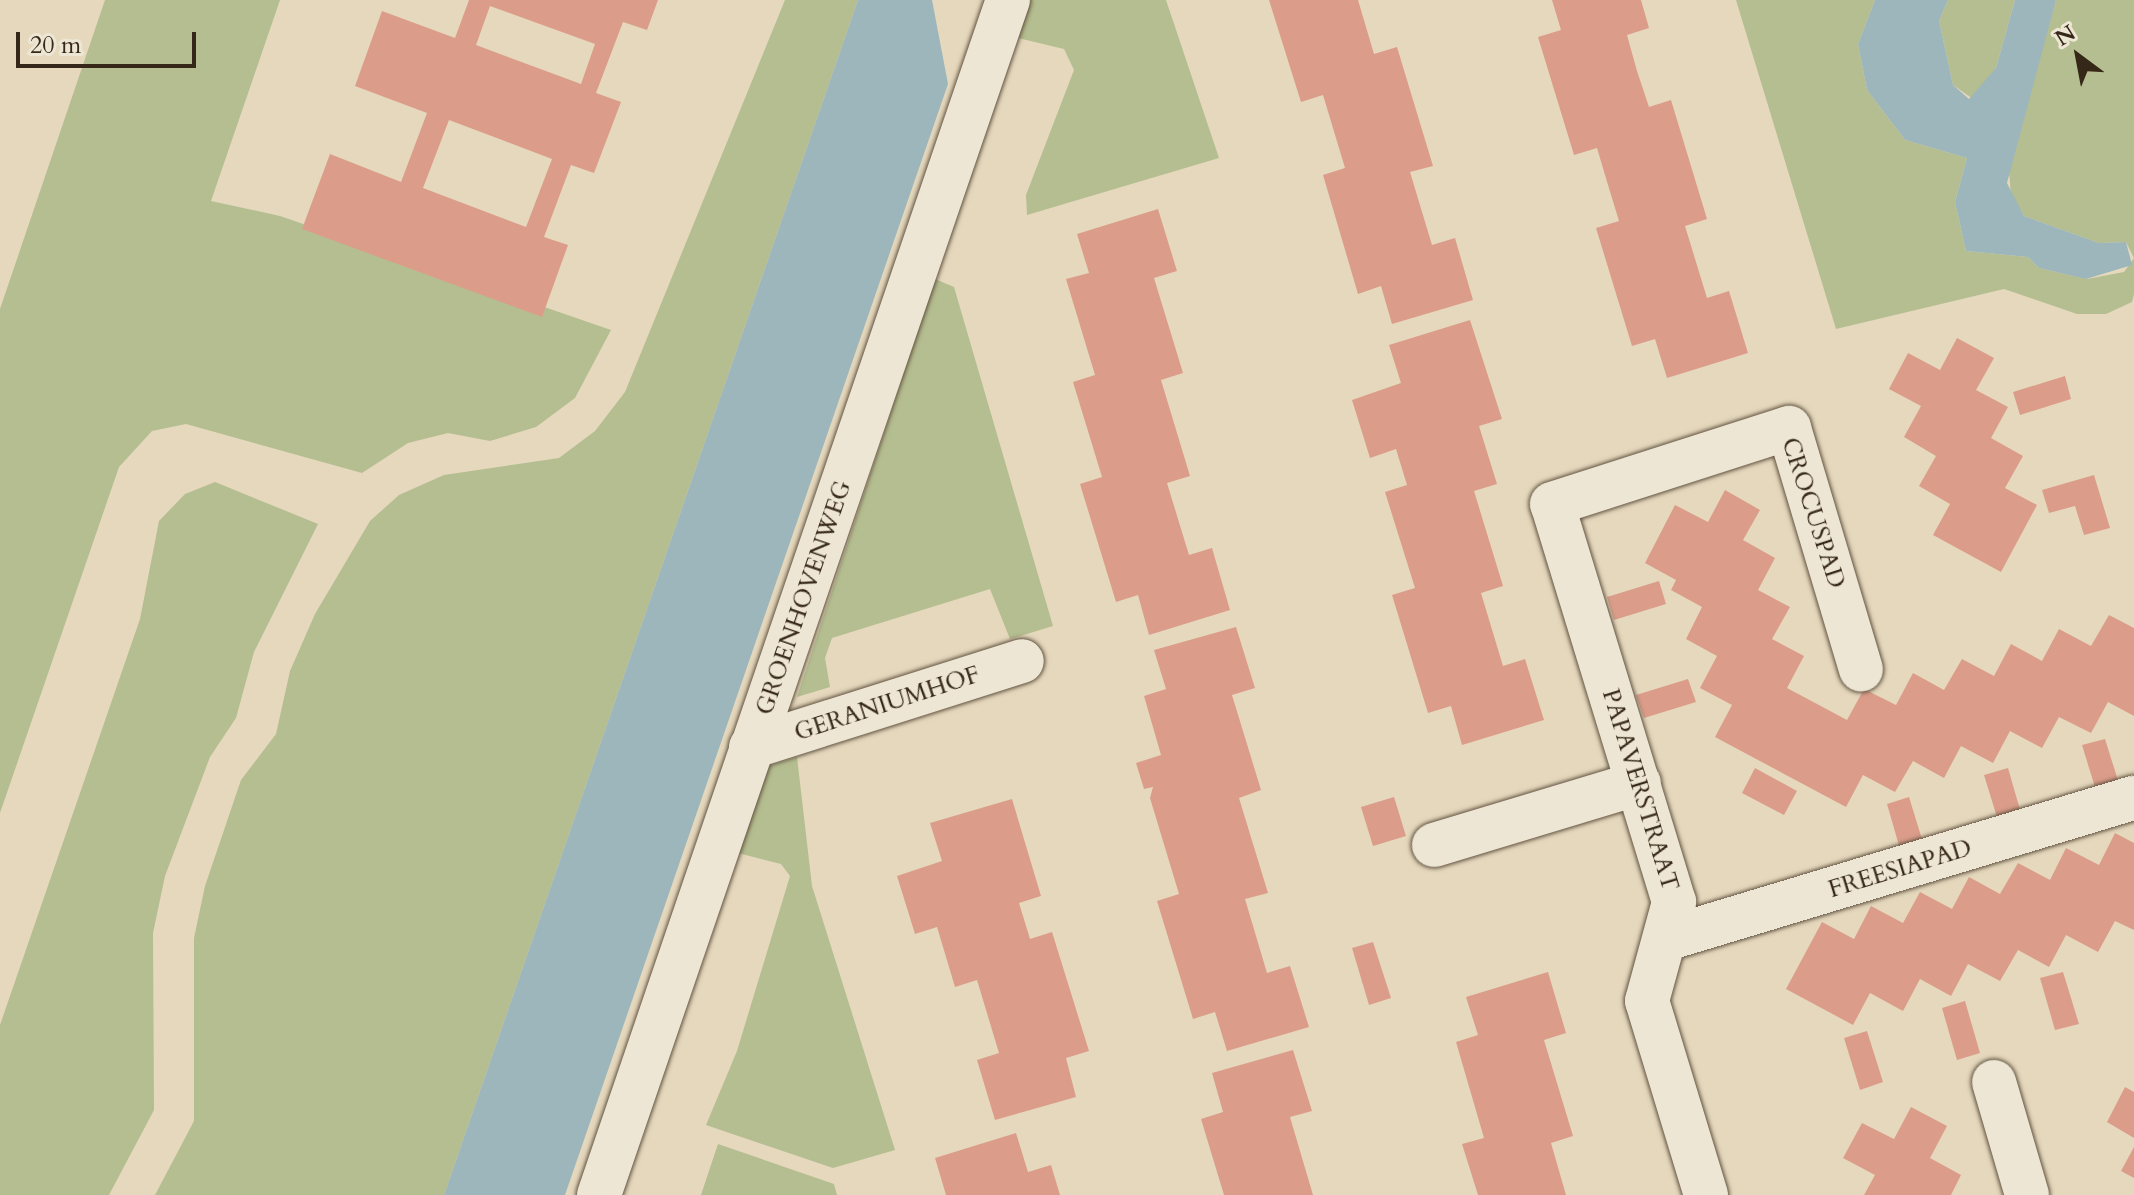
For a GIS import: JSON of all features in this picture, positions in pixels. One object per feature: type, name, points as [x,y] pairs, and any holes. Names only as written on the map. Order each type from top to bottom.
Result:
[{"type":"street","name":"GROENHOVENWEG","points":[[599,1195],[1008,0]]},
{"type":"street","name":"CROCUSPAD","points":[[1622,481],[1789,428],[1861,670]]},
{"type":"street","name":"PAPAVERSTRAAT","points":[[1622,481],[1552,504],[1674,902],[1647,1001],[1706,1195]]},
{"type":"street","name":"GERANIUMHOF","points":[[751,747],[1022,661]]},
{"type":"street","points":[[1434,845],[1639,783]]},
{"type":"street","name":"FREESIAPAD","points":[[1666,939],[2134,798]]},
{"type":"street","points":[[1994,1082],[2027,1195]]},
{"type":"green space","points":[[105,0],[280,0],[211,201],[280,216],[611,330],[575,398],[536,427],[490,441],[448,433],[408,443],[362,473],[186,424],[152,431],[119,467],[0,813],[0,309]]},
{"type":"green space","points":[[785,0],[858,0],[444,1195],[155,1195],[194,1121],[194,938],[205,886],[241,780],[276,734],[290,671],[315,614],[370,521],[399,495],[444,475],[559,458],[595,431],[625,392]]},
{"type":"green space","points":[[1031,0],[1166,0],[1219,158],[1027,215],[1026,195],[1074,70],[1064,49],[1018,38]]},
{"type":"green space","points":[[1736,0],[1875,0],[1858,44],[1867,90],[1905,140],[1967,158],[1955,202],[1966,251],[2028,257],[2039,268],[2087,279],[2124,272],[2134,258],[2132,302],[2106,314],[2077,314],[2004,289],[1836,329]]},
{"type":"green space","points":[[1948,0],[2015,0],[1996,68],[1973,99],[1953,85],[1939,21]]},
{"type":"green space","points":[[2056,0],[2134,0],[2134,258],[2126,242],[2099,243],[2024,216],[2011,195],[2008,161]]},
{"type":"green space","points":[[935,279],[954,287],[1053,626],[1010,639],[990,589],[832,638],[825,658],[830,687],[797,697]]},
{"type":"green space","points":[[215,482],[318,524],[254,652],[236,718],[210,757],[165,876],[153,933],[154,1110],[109,1195],[0,1195],[0,1025],[140,619],[159,521],[185,494]]},
{"type":"green space","points":[[797,757],[812,886],[895,1150],[833,1168],[706,1125],[737,1051],[790,876],[781,864],[738,853],[768,766]]},
{"type":"green space","points":[[718,1144],[834,1184],[837,1195],[701,1195]]},
{"type":"water","points":[[858,0],[932,0],[948,84],[565,1195],[444,1195]]},
{"type":"water","points":[[1875,0],[1948,0],[1939,21],[1953,85],[1969,99],[1996,68],[2015,0],[2056,0],[2007,183],[2024,216],[2099,243],[2126,242],[2132,265],[2086,279],[2039,268],[2028,257],[1966,251],[1955,202],[1967,158],[1905,140],[1867,90],[1858,44]]},
{"type":"building","points":[[469,0],[658,0],[647,30],[623,22],[596,93],[621,102],[594,173],[571,165],[544,237],[568,245],[542,317],[302,229],[330,154],[401,182],[427,113],[355,86],[382,11],[455,38]],"holes":[[[490,6],[595,44],[581,84],[476,45]],[[449,120],[552,159],[526,227],[423,188]]]},
{"type":"building","points":[[1269,0],[1358,0],[1374,54],[1397,47],[1433,166],[1410,172],[1432,245],[1455,238],[1473,300],[1392,324],[1381,286],[1358,294],[1323,175],[1345,168],[1323,95],[1301,102]]},
{"type":"building","points":[[1552,0],[1641,0],[1649,28],[1627,35],[1637,71],[1649,107],[1671,100],[1707,219],[1685,226],[1707,298],[1729,291],[1748,353],[1667,378],[1655,339],[1632,346],[1596,228],[1619,221],[1597,148],[1574,155],[1538,37],[1561,30]]},
{"type":"building","points":[[1158,209],[1177,271],[1154,278],[1183,373],[1161,380],[1190,476],[1167,483],[1189,555],[1212,548],[1230,610],[1149,635],[1138,595],[1116,602],[1080,484],[1102,477],[1073,382],[1095,375],[1066,279],[1089,273],[1077,234]]},
{"type":"building","points":[[1470,320],[1502,419],[1479,426],[1497,484],[1474,491],[1503,586],[1481,593],[1503,666],[1525,659],[1544,720],[1462,745],[1451,706],[1428,713],[1392,595],[1415,588],[1385,492],[1407,485],[1396,449],[1370,458],[1352,400],[1401,383],[1389,345]]},
{"type":"building","points":[[1957,338],[1994,358],[1976,390],[2008,407],[1991,438],[2023,456],[2005,488],[2037,505],[2001,572],[1933,535],[1950,504],[1919,486],[1936,456],[1904,437],[1921,406],[1889,389],[1908,353],[1940,370]]},
{"type":"building","points":[[2065,376],[2071,399],[2020,415],[2013,392]]},
{"type":"building","points":[[2094,475],[2110,528],[2084,535],[2075,506],[2049,513],[2042,490]]},
{"type":"building","points":[[1725,490],[1760,510],[1743,540],[1775,558],[1758,590],[1790,607],[1772,639],[1804,656],[1787,688],[1847,720],[1864,689],[1896,705],[1913,673],[1944,690],[1962,659],[1994,676],[2011,644],[2042,661],[2059,629],[2091,646],[2109,615],[2134,628],[2134,716],[2108,702],[2091,733],[2059,717],[2042,748],[2010,731],[1993,763],[1961,746],[1944,778],[1913,761],[1895,792],[1863,775],[1846,807],[1715,737],[1732,705],[1700,688],[1717,656],[1686,639],[1702,607],[1671,590],[1676,580],[1645,563],[1675,505],[1708,522]]},
{"type":"building","points":[[1659,581],[1666,604],[1614,620],[1607,597]]},
{"type":"building","points":[[1236,627],[1255,688],[1232,695],[1261,790],[1239,798],[1268,893],[1245,899],[1267,973],[1290,966],[1309,1027],[1227,1051],[1215,1012],[1193,1019],[1157,901],[1179,894],[1150,798],[1153,787],[1144,789],[1136,763],[1161,755],[1144,696],[1166,689],[1154,650]]},
{"type":"building","points":[[1688,679],[1696,702],[1644,718],[1636,695]]},
{"type":"building","points":[[2105,739],[2121,790],[2098,797],[2082,745]]},
{"type":"building","points":[[1755,768],[1797,791],[1784,815],[1742,793]]},
{"type":"building","points":[[2008,768],[2023,820],[2000,827],[1984,775]]},
{"type":"building","points":[[1394,797],[1406,836],[1373,846],[1361,807]]},
{"type":"building","points":[[1909,797],[1925,849],[1902,856],[1887,804]]},
{"type":"building","points":[[1012,799],[1041,896],[1019,903],[1030,939],[1052,932],[1089,1051],[1066,1058],[1076,1097],[995,1120],[977,1060],[999,1053],[977,980],[955,987],[937,927],[915,934],[897,876],[942,861],[930,823]]},
{"type":"building","points":[[2115,833],[2134,843],[2134,930],[2115,921],[2098,952],[2066,935],[2049,967],[2018,950],[2000,981],[1968,964],[1951,996],[1920,979],[1903,1011],[1870,993],[1853,1025],[1786,989],[1822,922],[1854,939],[1871,906],[1903,923],[1920,892],[1952,909],[1969,877],[2000,894],[2018,863],[2050,880],[2066,848],[2099,865]]},
{"type":"building","points":[[1373,942],[1391,998],[1369,1005],[1352,948]]},
{"type":"building","points":[[1548,972],[1566,1033],[1544,1040],[1573,1136],[1551,1143],[1566,1195],[1478,1195],[1462,1144],[1484,1138],[1456,1042],[1478,1035],[1466,997]]},
{"type":"building","points":[[2063,972],[2079,1024],[2055,1030],[2040,978]]},
{"type":"building","points":[[1965,1001],[1980,1053],[1957,1060],[1942,1008]]},
{"type":"building","points":[[1867,1031],[1883,1082],[1860,1090],[1844,1038]]},
{"type":"building","points":[[1293,1050],[1312,1111],[1290,1117],[1313,1195],[1224,1195],[1201,1119],[1223,1112],[1212,1073]]},
{"type":"building","points":[[2125,1087],[2134,1092],[2134,1138],[2107,1122]]},
{"type":"building","points":[[1911,1107],[1947,1126],[1930,1158],[1961,1175],[1951,1195],[1864,1195],[1875,1175],[1843,1158],[1862,1123],[1894,1139]]},
{"type":"building","points":[[1016,1133],[1028,1172],[1051,1165],[1060,1195],[946,1195],[935,1158]]},
{"type":"building","points":[[2134,1147],[2134,1178],[2121,1171]]}]
